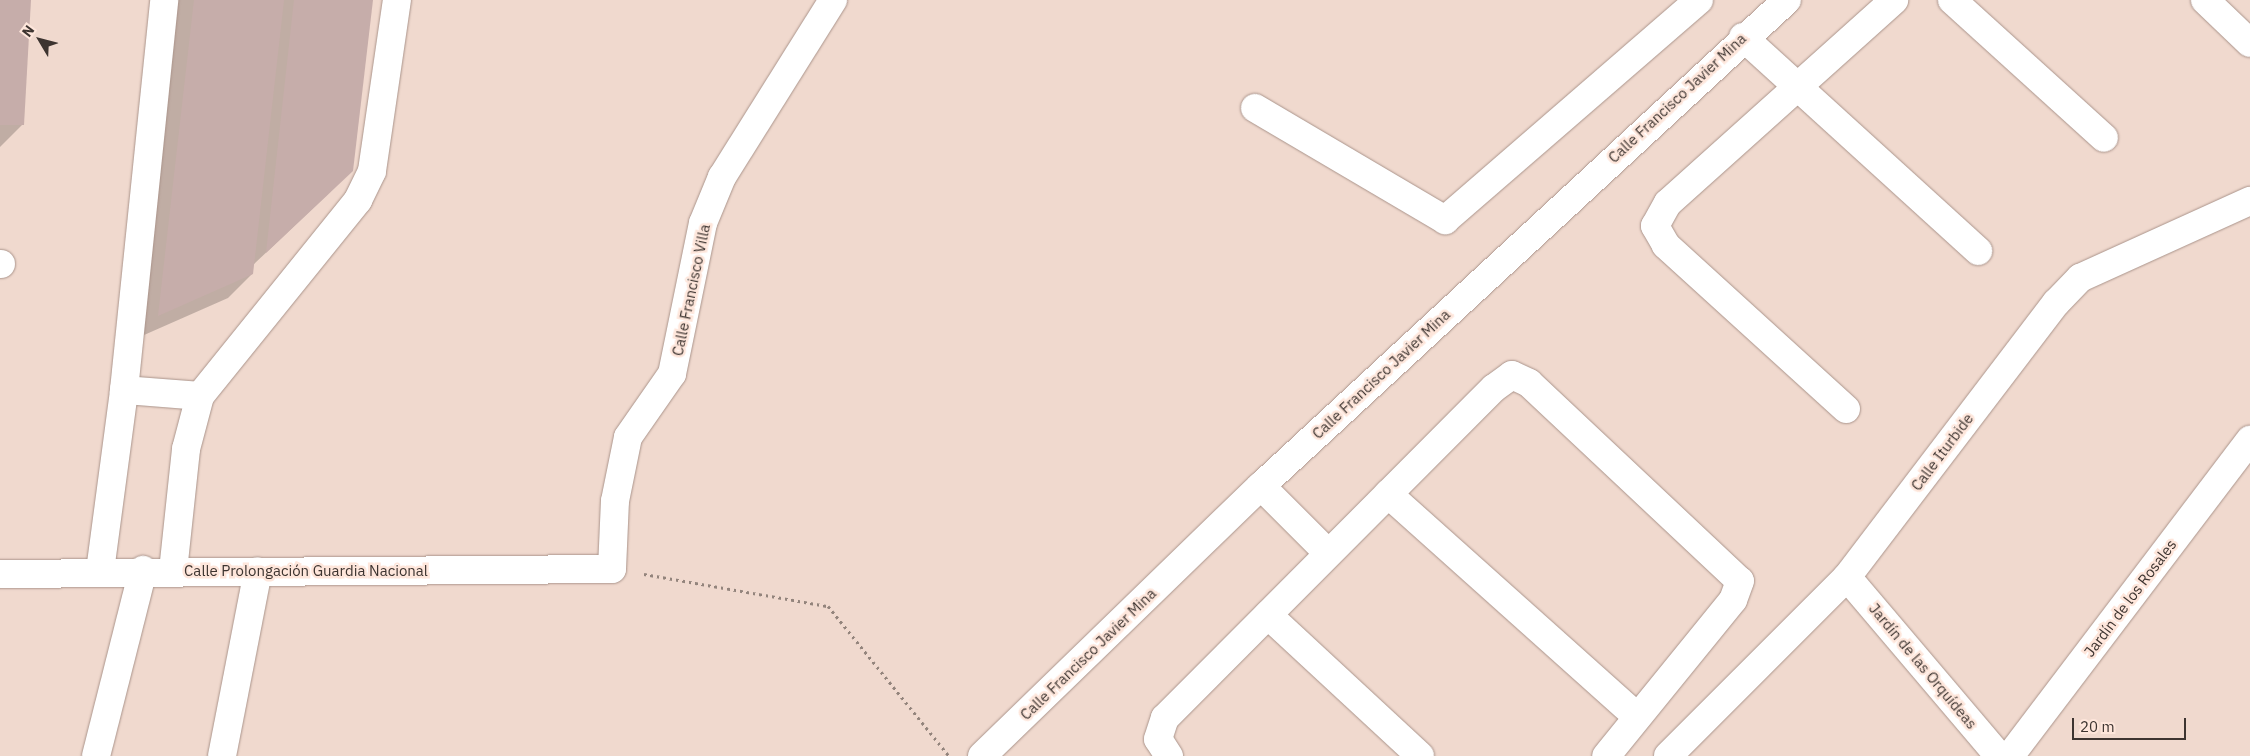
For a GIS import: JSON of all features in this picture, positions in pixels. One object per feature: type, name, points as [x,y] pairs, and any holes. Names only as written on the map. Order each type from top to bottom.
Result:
[{"type":"street","points":[[100,571],[124,390],[164,0]]},
{"type":"street","points":[[173,571],[186,449],[200,396],[358,200],[372,171],[397,0]]},
{"type":"street","name":"Calle Francisco Villa","points":[[612,569],[615,501],[628,437],[672,374],[704,223],[722,177],[832,0]]},
{"type":"street","points":[[1255,108],[1445,220],[1699,0]]},
{"type":"street","name":"Calle Francisco Javier Mina","points":[[982,756],[1261,486],[1743,37],[1787,0]]},
{"type":"street","points":[[1846,409],[1666,245],[1655,226],[1668,203],[1894,0]]},
{"type":"street","points":[[1952,0],[2104,138]]},
{"type":"street","points":[[2205,0],[2250,43]]},
{"type":"street","points":[[1743,37],[1796,89],[1978,251]]},
{"type":"street","name":"Calle Iturbide","points":[[1668,756],[1847,577],[2056,303],[2080,278],[2250,201]]},
{"type":"street","points":[[1169,756],[1158,739],[1165,718],[1494,388],[1512,375],[1529,383],[1740,580],[1733,600],[1606,756]]},
{"type":"street","points":[[124,390],[200,396]]},
{"type":"street","name":"Jardín de los Rosales","points":[[2010,756],[2250,440]]},
{"type":"street","points":[[1261,486],[1328,553]]},
{"type":"street","points":[[1388,494],[1638,717]]},
{"type":"street","name":"Calle Prolongación Guardia Nacional","points":[[0,574],[143,570],[612,569]]},
{"type":"street","points":[[96,756],[143,570]]},
{"type":"street","points":[[222,756],[258,571]]},
{"type":"street","name":"Jardín de las Orquídeas","points":[[1847,577],[2000,756]]},
{"type":"street","points":[[1268,615],[1420,756]]},
{"type":"path","points":[[612,569],[828,606],[949,756]]},
{"type":"building","points":[[0,0],[31,0],[24,125],[0,125]]},
{"type":"building","points":[[194,0],[284,0],[253,274],[158,316]]},
{"type":"building","points":[[294,0],[373,0],[353,171],[266,253]]}]
